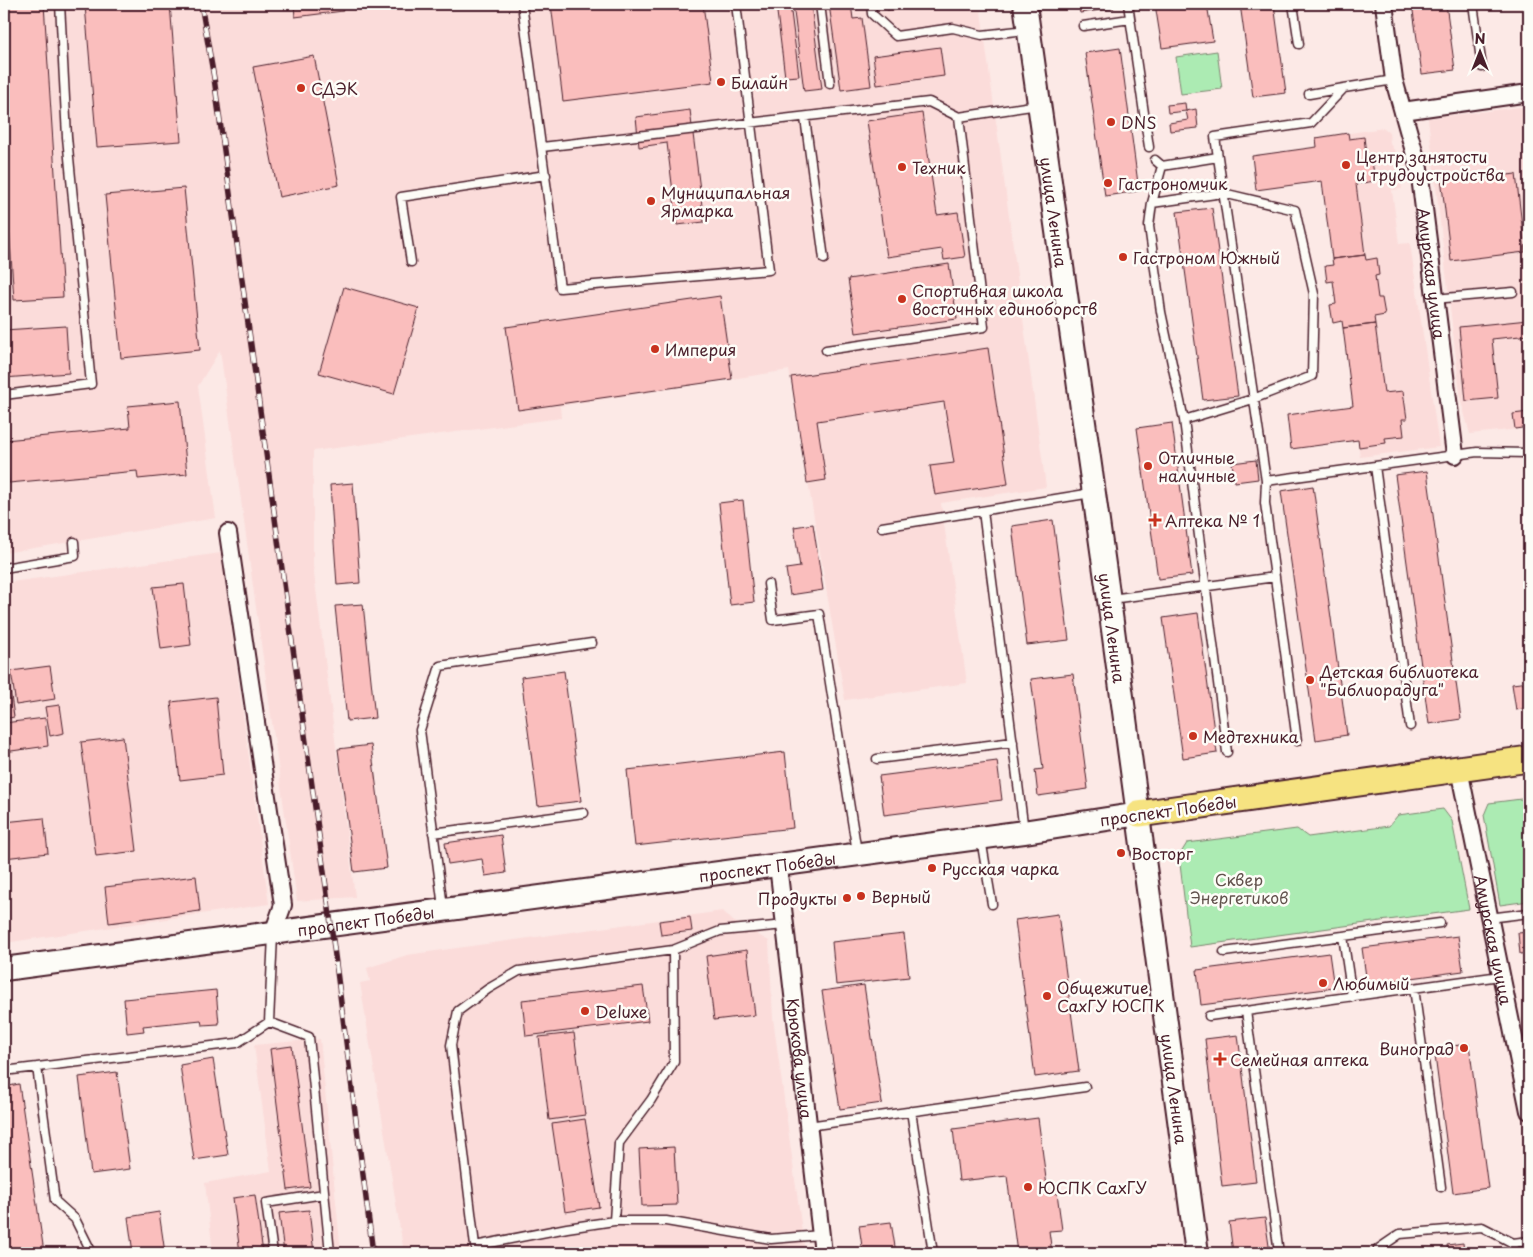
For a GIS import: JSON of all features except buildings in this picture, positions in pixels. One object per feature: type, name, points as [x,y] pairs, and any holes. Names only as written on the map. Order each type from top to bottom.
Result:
[{"type":"main road","name":"улица Ленина","points":[[1025,4],[1139,814],[1197,1253]]},
{"type":"main road","name":"проспект Победы","points":[[4,968],[1024,832],[1529,759]]},
{"type":"street","name":"Амурская улица","points":[[1384,4],[1394,80],[1419,169],[1454,456]]},
{"type":"street","points":[[1403,111],[1529,93]]},
{"type":"street","points":[[228,533],[283,904],[273,933]]},
{"type":"street","name":"Амурская улица","points":[[1458,768],[1529,1111]]},
{"type":"street","name":"Крюкова улица","points":[[778,865],[823,1253]]},
{"type":"lane","points":[[4,394],[91,384],[67,137],[60,4]]},
{"type":"lane","points":[[522,4],[560,288],[769,270],[736,4]]},
{"type":"lane","points":[[820,4],[830,84]]},
{"type":"lane","points":[[871,4],[872,14],[896,36],[953,28],[982,34],[1028,29]]},
{"type":"lane","points":[[1128,4],[1149,147]]},
{"type":"lane","points":[[1293,4],[1299,44]]},
{"type":"lane","points":[[1473,4],[1482,67]]},
{"type":"lane","points":[[1084,26],[1130,19]]},
{"type":"lane","points":[[1309,94],[1394,80]]},
{"type":"lane","points":[[1297,741],[1265,503],[1266,481],[1215,137],[1311,123],[1344,88]]},
{"type":"lane","points":[[542,147],[805,118],[929,102],[959,117],[1039,104]]},
{"type":"lane","points":[[826,350],[984,327],[959,117]]},
{"type":"lane","points":[[805,118],[824,259]]},
{"type":"lane","points":[[1162,166],[1218,157]]},
{"type":"lane","points":[[1156,160],[1162,166]]},
{"type":"lane","points":[[1162,166],[1152,203],[1149,226],[1160,312],[1184,420],[1228,752]]},
{"type":"lane","points":[[411,262],[401,197],[546,174]]},
{"type":"lane","points":[[1152,203],[1223,193],[1295,210],[1314,294],[1312,376],[1253,399],[1184,420]]},
{"type":"lane","points":[[1434,299],[1513,292]]},
{"type":"lane","points":[[1266,481],[1477,452],[1527,453],[1529,468]]},
{"type":"lane","points":[[1375,466],[1410,726]]},
{"type":"lane","points":[[882,527],[1094,493]]},
{"type":"lane","points":[[982,511],[1024,832]]},
{"type":"lane","points":[[4,568],[76,556],[74,542]]},
{"type":"lane","points":[[1109,600],[1275,577]]},
{"type":"lane","points":[[768,584],[773,620],[819,614],[857,854]]},
{"type":"lane","points":[[444,910],[420,730],[440,666],[592,643]]},
{"type":"lane","points":[[877,759],[1013,742]]},
{"type":"lane","points":[[433,833],[584,813]]},
{"type":"lane","points":[[981,837],[992,904]]},
{"type":"lane","points":[[1488,918],[1529,913]]},
{"type":"lane","points":[[1224,952],[1440,923]]},
{"type":"lane","points":[[785,925],[720,931],[673,950],[519,972],[488,989],[458,1011],[451,1045],[475,1246],[614,1221],[666,1221],[771,1240],[821,1236]]},
{"type":"lane","points":[[269,1022],[273,933]]},
{"type":"lane","points":[[1343,936],[1352,997]]},
{"type":"lane","points":[[614,1221],[620,1143],[651,1100],[674,1062],[673,950]]},
{"type":"lane","points":[[1209,1016],[1500,976]]},
{"type":"lane","points":[[1414,988],[1441,1187]]},
{"type":"lane","points":[[1246,1011],[1279,1253]]},
{"type":"lane","points":[[4,1071],[237,1043],[269,1022]]},
{"type":"lane","points":[[269,1022],[309,1038],[330,1253]]},
{"type":"lane","points":[[37,1067],[54,1201],[76,1219],[92,1253]]},
{"type":"lane","points":[[808,1126],[1084,1087]]},
{"type":"lane","points":[[911,1112],[933,1253]]},
{"type":"lane","points":[[273,1253],[266,1203],[324,1194]]},
{"type":"lane","points":[[1379,1253],[1378,1249],[1400,1234],[1482,1226],[1514,1243],[1529,1241]]},
{"type":"lane","points":[[1514,1243],[1515,1253]]},
{"type":"shaded area","points":[[4,4],[980,4],[1046,487],[941,503],[967,683],[845,700],[789,370],[560,406],[561,418],[313,451],[313,566],[355,897],[297,901],[220,350],[198,386],[216,518],[4,553]]},
{"type":"shaded area","points":[[1529,106],[1529,428],[1470,434],[1461,401],[1428,118]]},
{"type":"shaded area","points":[[1384,128],[1389,132],[1390,144],[1397,154],[1402,189],[1392,190],[1399,244],[1410,243],[1439,447],[1360,457],[1352,398],[1384,393],[1375,324],[1343,328],[1342,321],[1333,323],[1330,305],[1336,304],[1333,282],[1327,282],[1325,266],[1365,254],[1356,184],[1323,188],[1316,138]]},
{"type":"shaded area","points":[[221,553],[269,904],[4,943],[4,583]]},
{"type":"shaded area","points":[[723,911],[733,921],[769,941],[773,1018],[805,1253],[404,1253],[360,983],[370,981],[367,968],[407,955]]},
{"type":"shaded area","points":[[320,1039],[341,1253],[213,1253],[205,1183],[271,1171],[254,1045]]},
{"type":"green space","points":[[1217,51],[1222,89],[1181,94],[1176,57]]},
{"type":"green space","points":[[1529,798],[1529,901],[1500,905],[1484,815],[1489,803]]},
{"type":"green space","name":"Сквер Энергетиков","points":[[1443,809],[1452,821],[1469,909],[1190,947],[1179,856],[1187,843],[1297,829],[1308,837],[1389,826],[1398,815]]},
{"type":"railway","points":[[201,4],[214,78],[328,901],[373,1253]]},
{"type":"place","name":"Билайн","points":[[721,82]]},
{"type":"place","name":"СДЭК","points":[[301,88]]},
{"type":"place","name":"DNS","points":[[1111,122]]},
{"type":"place","name":"Центр занятости и трудоустройства","points":[[1346,165]]},
{"type":"place","name":"Техник","points":[[902,167]]},
{"type":"place","name":"Гастрономчик","points":[[1108,183]]},
{"type":"place","name":"Муниципальная Ярмарка","points":[[651,201]]},
{"type":"place","name":"Гастроном Южный","points":[[1123,257]]},
{"type":"place","name":"Спортивная школа восточных единоборств","points":[[902,299]]},
{"type":"place","name":"Империя","points":[[655,349]]},
{"type":"place","name":"Отличные наличные","points":[[1148,466]]},
{"type":"place","name":"Аптека № 1","points":[[1155,520]]},
{"type":"place","name":"Детская библиотека \"Библиорадуга\"","points":[[1310,680]]},
{"type":"place","name":"Медтехника","points":[[1193,736]]},
{"type":"place","name":"Восторг","points":[[1121,853]]},
{"type":"place","name":"Русская чарка","points":[[932,868]]},
{"type":"place","name":"Верный","points":[[861,896]]},
{"type":"place","name":"Продукты","points":[[847,898]]},
{"type":"place","name":"Любимый","points":[[1323,983]]},
{"type":"place","name":"Общежитие СахГУ ЮСПК","points":[[1047,996]]},
{"type":"place","name":"Deluxe","points":[[585,1011]]},
{"type":"place","name":"Виноград","points":[[1464,1048]]},
{"type":"place","name":"Семейная аптека","points":[[1220,1059]]},
{"type":"place","name":"ЮСПК СахГУ","points":[[1028,1187]]}]
